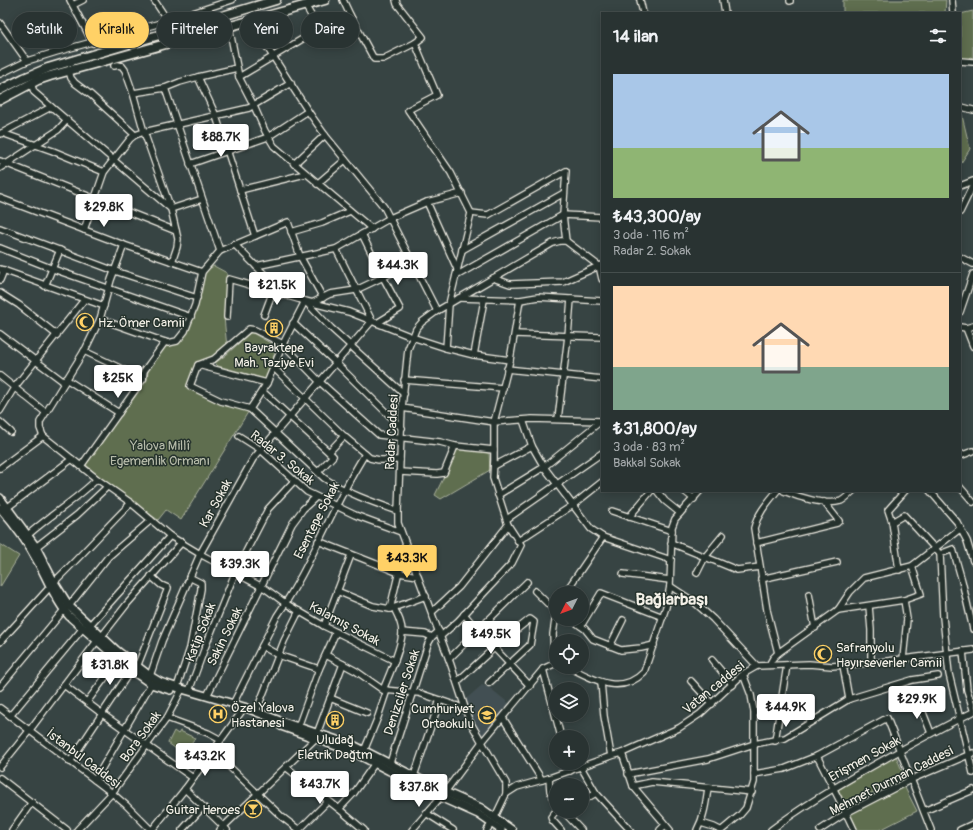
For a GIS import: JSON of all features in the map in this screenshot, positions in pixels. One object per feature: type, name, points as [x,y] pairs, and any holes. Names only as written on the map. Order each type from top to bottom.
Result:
[{"type":"highway","points":[[0,90],[53,66],[276,0]]},
{"type":"highway","points":[[281,12],[325,0]]},
{"type":"highway","points":[[0,100],[44,78],[157,46]]},
{"type":"main road","points":[[0,498],[3,509],[38,561],[66,608],[151,684],[207,696],[298,727],[443,794],[481,808],[501,830]]},
{"type":"main road","points":[[3,509],[28,535],[36,547],[52,584]]},
{"type":"main road","points":[[100,639],[119,659],[160,682],[316,736],[355,746],[414,776],[443,794]]},
{"type":"main road","points":[[493,820],[512,830]]},
{"type":"street","points":[[83,0],[72,3],[85,29]]},
{"type":"street","points":[[154,0],[162,12]]},
{"type":"street","points":[[191,12],[220,1],[232,0]]},
{"type":"street","points":[[344,0],[349,12]]},
{"type":"street","points":[[359,32],[374,59],[383,59],[415,43],[423,37],[397,4],[396,0]]},
{"type":"street","points":[[640,0],[643,12]]},
{"type":"street","points":[[723,0],[725,12]]},
{"type":"street","points":[[952,0],[953,12]]},
{"type":"street","points":[[305,6],[309,12]]},
{"type":"street","points":[[0,23],[27,61]]},
{"type":"street","points":[[239,77],[301,40]]},
{"type":"street","points":[[232,42],[239,77],[274,146],[305,174],[372,229]]},
{"type":"street","points":[[415,43],[437,95],[408,110],[451,173],[462,193],[470,213],[449,304],[446,348]]},
{"type":"street","points":[[0,74],[27,61],[85,45]]},
{"type":"street","points":[[268,48],[325,135],[381,203],[437,311]]},
{"type":"street","points":[[961,61],[973,62]]},
{"type":"street","points":[[114,66],[118,64],[125,70],[144,132],[171,209],[178,239],[172,262]]},
{"type":"street","points":[[133,93],[165,88],[198,77],[237,68]]},
{"type":"street","points":[[69,71],[71,78],[75,83],[91,95],[135,135]]},
{"type":"street","points":[[198,77],[216,116],[255,236]]},
{"type":"street","points":[[84,230],[104,172],[113,159],[135,135],[254,106],[291,83]]},
{"type":"street","points":[[31,84],[34,92],[171,209]]},
{"type":"street","points":[[165,88],[220,251]]},
{"type":"street","points":[[1,133],[51,107]]},
{"type":"street","points":[[962,107],[973,110]]},
{"type":"street","points":[[190,164],[228,152],[268,136],[308,111]]},
{"type":"street","points":[[0,168],[3,162],[58,130],[67,120]]},
{"type":"street","points":[[1,133],[53,150],[104,172]]},
{"type":"street","points":[[294,164],[325,135]]},
{"type":"street","points":[[317,184],[345,160]]},
{"type":"street","points":[[3,162],[176,231]]},
{"type":"street","points":[[470,213],[488,215],[566,170],[563,215],[566,241],[600,265]]},
{"type":"street","points":[[240,190],[305,174]]},
{"type":"street","points":[[961,186],[973,181]]},
{"type":"street","points":[[961,210],[973,185]]},
{"type":"street","points":[[256,266],[336,249],[390,218],[426,202],[462,193]]},
{"type":"street","points":[[462,250],[564,193]]},
{"type":"street","points":[[0,198],[124,245],[202,272]]},
{"type":"street","points":[[171,209],[202,199]]},
{"type":"street","points":[[426,202],[458,269]]},
{"type":"street","points":[[291,232],[350,211]]},
{"type":"street","points":[[456,276],[563,215],[601,217]]},
{"type":"street","points":[[100,319],[168,343],[177,341],[185,331],[191,317],[197,298],[202,272],[220,251],[288,222],[300,256],[322,298]]},
{"type":"street","points":[[0,228],[114,271],[197,298]]},
{"type":"street","points":[[362,234],[383,277]]},
{"type":"street","name":"Radar Caddesi","points":[[506,783],[469,720],[440,634],[398,523],[404,380],[408,349],[412,337],[422,322],[437,311],[553,243],[566,241]]},
{"type":"street","points":[[234,244],[284,294]]},
{"type":"street","points":[[0,468],[43,436],[40,428],[40,422],[84,351],[100,319],[114,271],[124,245]]},
{"type":"street","points":[[0,248],[53,269],[191,317]]},
{"type":"street","points":[[336,249],[356,290],[375,322]]},
{"type":"street","points":[[45,286],[60,250]]},
{"type":"street","points":[[961,258],[973,264]]},
{"type":"street","points":[[312,303],[330,294],[356,290],[413,263]]},
{"type":"street","points":[[493,278],[510,284],[563,282],[600,265]]},
{"type":"street","points":[[0,280],[2,269],[45,286],[104,306]]},
{"type":"street","points":[[961,309],[973,274]]},
{"type":"street","name":"Kar Sokak","points":[[150,676],[162,641],[189,577],[200,554],[253,459],[351,346],[375,322],[400,309],[383,277]]},
{"type":"street","points":[[226,317],[229,279],[349,312],[412,337],[446,348],[474,355],[510,360]]},
{"type":"street","points":[[264,314],[273,291]]},
{"type":"street","points":[[0,293],[19,305],[57,335]]},
{"type":"street","points":[[459,298],[520,300],[538,297],[601,301]]},
{"type":"street","points":[[558,419],[571,299]]},
{"type":"street","points":[[0,411],[14,388],[84,300]]},
{"type":"street","points":[[474,355],[484,300]]},
{"type":"street","points":[[520,300],[510,360],[494,422],[493,478],[508,525],[518,541],[572,505],[601,483]]},
{"type":"street","points":[[250,409],[267,383],[283,344],[305,301]]},
{"type":"street","points":[[305,301],[351,346],[404,394]]},
{"type":"street","points":[[294,323],[402,428]]},
{"type":"street","points":[[973,326],[963,327],[973,346]]},
{"type":"street","points":[[398,510],[336,486],[318,472],[250,409],[221,401],[190,386],[198,365],[214,359],[249,330],[255,330],[283,344],[320,382],[379,435],[494,450]]},
{"type":"street","points":[[0,334],[65,381],[119,414]]},
{"type":"street","points":[[515,334],[601,337]]},
{"type":"street","points":[[81,466],[143,379],[144,371],[165,342]]},
{"type":"street","points":[[84,351],[143,379]]},
{"type":"street","points":[[198,365],[267,383]]},
{"type":"street","points":[[274,368],[344,436],[370,458],[379,460],[400,460]]},
{"type":"street","points":[[507,369],[601,379]]},
{"type":"street","points":[[0,376],[45,412]]},
{"type":"street","points":[[404,380],[503,388]]},
{"type":"street","points":[[262,391],[333,456],[318,472]]},
{"type":"street","points":[[402,408],[494,422],[558,419],[601,421]]},
{"type":"street","points":[[523,420],[532,446],[544,467],[591,529],[602,537],[671,560]]},
{"type":"street","points":[[498,495],[544,467],[601,421]]},
{"type":"street","points":[[0,422],[11,432]]},
{"type":"street","name":"Kalamış Sokak","points":[[43,436],[107,487],[131,503],[170,536],[260,586],[324,626],[395,661]]},
{"type":"street","name":"Radar 3. Sokak","points":[[239,436],[260,450],[307,492],[336,506],[402,532]]},
{"type":"street","points":[[329,452],[344,436]]},
{"type":"street","points":[[400,472],[444,473],[455,446]]},
{"type":"street","points":[[494,466],[532,446]]},
{"type":"street","points":[[961,456],[973,451]]},
{"type":"street","name":"Esentepe Sokak","points":[[233,704],[277,616],[318,541],[344,489],[365,454]]},
{"type":"street","points":[[507,519],[601,454]]},
{"type":"street","points":[[3,509],[72,459]]},
{"type":"street","points":[[28,535],[97,479]]},
{"type":"street","name":"Katip Sokak","points":[[189,691],[235,573],[268,509],[294,480]]},
{"type":"street","points":[[36,547],[77,515],[107,487]]},
{"type":"street","points":[[961,488],[973,502]]},
{"type":"street","points":[[629,517],[650,492]]},
{"type":"street","points":[[658,492],[665,501],[680,513]]},
{"type":"street","points":[[685,492],[694,499]]},
{"type":"street","points":[[584,674],[601,682],[621,685],[638,679],[644,672],[666,607],[670,583],[672,531],[675,519],[699,492]]},
{"type":"street","points":[[776,492],[761,511],[754,528],[761,579],[778,653]]},
{"type":"street","points":[[787,492],[824,502],[835,502],[842,500],[852,492]]},
{"type":"street","points":[[899,570],[892,522],[888,510],[904,492]]},
{"type":"street","points":[[931,492],[961,528],[967,541],[973,562]]},
{"type":"street","name":"Sakin Sokak","points":[[207,696],[260,586],[292,524],[303,509],[316,496]]},
{"type":"street","points":[[756,543],[837,523],[839,520],[824,502]]},
{"type":"street","points":[[0,642],[52,584],[81,556],[101,533],[131,503]]},
{"type":"street","points":[[612,511],[672,531]]},
{"type":"street","points":[[892,522],[904,515],[940,554],[946,654],[949,674],[959,719],[970,753],[973,773]]},
{"type":"street","points":[[0,687],[108,557],[151,520]]},
{"type":"street","points":[[432,612],[459,587],[508,525]]},
{"type":"street","points":[[769,666],[778,653],[816,628],[838,610],[850,592],[864,578],[912,566],[961,528]]},
{"type":"street","points":[[697,573],[705,557],[723,535]]},
{"type":"street","points":[[10,716],[86,627],[170,536]]},
{"type":"street","points":[[570,586],[602,537]]},
{"type":"street","points":[[318,541],[399,573],[418,576]]},
{"type":"street","name":"Denizciler Sokak","points":[[390,763],[428,644],[432,636],[440,634],[464,614],[512,563],[521,545],[518,541]]},
{"type":"street","points":[[0,767],[29,732],[127,604],[182,542]]},
{"type":"street","points":[[671,543],[737,570],[760,567]]},
{"type":"street","points":[[364,751],[378,717],[402,632],[400,620],[392,609],[406,545]]},
{"type":"street","points":[[940,554],[953,548],[973,629]]},
{"type":"street","points":[[324,626],[351,555]]},
{"type":"street","points":[[761,579],[837,562]]},
{"type":"street","points":[[838,610],[904,600],[921,594],[912,566]]},
{"type":"street","points":[[623,574],[670,583],[713,619],[757,666]]},
{"type":"street","points":[[70,762],[101,713],[134,668],[168,588],[161,585],[151,576]]},
{"type":"street","name":"Bora Sokak","points":[[77,830],[112,792],[167,718],[180,690],[190,648],[201,589],[201,583],[189,577]]},
{"type":"street","points":[[449,659],[526,582]]},
{"type":"street","points":[[337,591],[373,606],[392,609],[426,596]]},
{"type":"street","points":[[535,591],[549,606]]},
{"type":"street","points":[[589,613],[601,593],[663,617]]},
{"type":"street","points":[[809,594],[816,628]]},
{"type":"street","points":[[903,659],[907,619],[904,600]]},
{"type":"street","points":[[870,606],[870,663]]},
{"type":"street","points":[[256,712],[278,655],[299,610]]},
{"type":"street","points":[[464,614],[530,686]]},
{"type":"street","points":[[457,682],[495,647],[530,619],[534,622],[530,645],[489,683]]},
{"type":"street","points":[[610,646],[622,620]]},
{"type":"street","points":[[581,626],[593,639],[621,650],[654,646]]},
{"type":"street","points":[[298,727],[319,669],[336,632]]},
{"type":"street","points":[[402,632],[432,636]]},
{"type":"street","points":[[262,646],[278,655],[319,669]]},
{"type":"street","name":"Vatan caddesi","points":[[589,764],[622,753],[679,728],[712,704],[743,674],[757,666],[843,665],[870,663],[973,650]]},
{"type":"street","points":[[963,651],[968,690],[973,711]]},
{"type":"street","points":[[326,655],[356,671],[385,690],[413,692],[466,709]]},
{"type":"street","points":[[87,702],[119,659]]},
{"type":"street","points":[[712,660],[733,685]]},
{"type":"street","points":[[186,790],[204,807],[223,829],[316,736],[344,664]]},
{"type":"street","points":[[775,741],[786,665]]},
{"type":"street","points":[[843,665],[849,699]]},
{"type":"street","points":[[414,829],[443,794],[482,742],[543,669],[549,666]]},
{"type":"street","points":[[543,669],[559,730]]},
{"type":"street","points":[[701,823],[721,830],[740,815],[746,808],[752,792],[754,774],[754,712],[743,674]]},
{"type":"street","points":[[628,774],[708,759],[754,744],[785,738],[849,699],[912,680],[938,676]]},
{"type":"street","points":[[691,681],[712,704]]},
{"type":"street","points":[[601,682],[610,756]]},
{"type":"street","points":[[94,780],[151,684]]},
{"type":"street","points":[[64,685],[193,778]]},
{"type":"street","points":[[330,698],[367,713]]},
{"type":"street","points":[[414,776],[440,700]]},
{"type":"street","points":[[918,700],[931,734]]},
{"type":"street","name":"İstanbul Caddesi","points":[[0,708],[29,732],[112,792],[151,830]]},
{"type":"street","points":[[151,830],[186,790],[193,778],[242,711]]},
{"type":"street","name":"Erişmen Sokak","points":[[771,830],[798,810],[833,788],[973,711]]},
{"type":"street","points":[[167,718],[208,733],[221,740]]},
{"type":"street","points":[[503,718],[542,780]]},
{"type":"street","points":[[754,774],[784,769],[817,756],[887,718],[931,830]]},
{"type":"street","points":[[213,751],[282,817],[299,830],[328,800]]},
{"type":"street","points":[[622,753],[632,786],[670,830]]},
{"type":"street","name":"Mehmet Durman Caddesi","points":[[820,830],[846,813],[912,779],[970,753]]},
{"type":"street","points":[[817,756],[854,830]]},
{"type":"street","points":[[339,809],[354,793],[375,763]]},
{"type":"street","points":[[286,767],[364,830]]},
{"type":"street","points":[[582,770],[596,793],[630,830]]},
{"type":"street","name":"Vatan caddesi","points":[[488,830],[506,794],[516,787],[570,771]]},
{"type":"street","points":[[0,778],[67,830]]},
{"type":"street","points":[[632,786],[652,782],[752,792]]},
{"type":"street","points":[[506,794],[506,783],[516,787]]},
{"type":"street","points":[[697,830],[701,823],[708,788]]},
{"type":"street","points":[[924,811],[973,790]]},
{"type":"street","points":[[589,797],[596,793]]},
{"type":"street","points":[[12,830],[32,802]]},
{"type":"street","points":[[182,830],[204,807]]},
{"type":"street","points":[[426,813],[453,830]]},
{"type":"street","points":[[551,818],[561,830]]},
{"type":"street","points":[[570,818],[581,830]]},
{"type":"street","points":[[960,830],[973,824]]},
{"type":"street","points":[[660,830],[665,825]]},
{"type":"shaded area","name":"Cumhuriyet Ortaokulu","points":[[482,685],[490,688],[511,705],[483,737],[474,725],[466,699]]},
{"type":"green space","points":[[843,0],[946,0],[945,12],[843,12]]},
{"type":"green space","points":[[973,11],[973,58],[970,57],[961,66],[961,14]]},
{"type":"green space","points":[[961,111],[970,149],[961,163]]},
{"type":"green space","name":"Yalova Millî Egemenlik Ormanı","points":[[214,266],[227,273],[224,317],[227,348],[214,359],[198,365],[190,386],[250,409],[181,520],[166,510],[158,520],[109,485],[85,464],[147,380],[148,371],[168,343],[177,341],[198,305],[197,298],[202,272]]},
{"type":"green space","points":[[251,332],[277,347],[266,379],[218,366],[215,363]]},
{"type":"green space","points":[[458,448],[489,453],[490,470],[441,499],[435,495]]},
{"type":"green space","points":[[0,544],[19,556],[0,587]]},
{"type":"green space","points":[[174,731],[178,734],[180,731],[195,738],[183,754],[168,743]]},
{"type":"green space","points":[[896,756],[905,778],[845,805],[838,790]]},
{"type":"green space","points":[[903,784],[917,811],[880,830],[858,830],[849,812]]},
{"type":"place","name":"Hz. Ömer Camii","points":[[85,322]]},
{"type":"place","name":"Bayraktepe Mah. Taziye Evi","points":[[274,328]]},
{"type":"place","name":"Safranyolu Hayırseverler Camii","points":[[823,654]]},
{"type":"place","name":"Özel Yalova Hastanesi","points":[[218,714]]},
{"type":"place","name":"Cumhuriyet Ortaokulu","points":[[487,715]]},
{"type":"place","name":"Uludağ Eletrik Dağtm","points":[[335,720]]},
{"type":"place","name":"Guitar Heroes","points":[[253,809]]},
{"type":"district","name":"Bağlarbaşı","points":[[672,599]]}]
